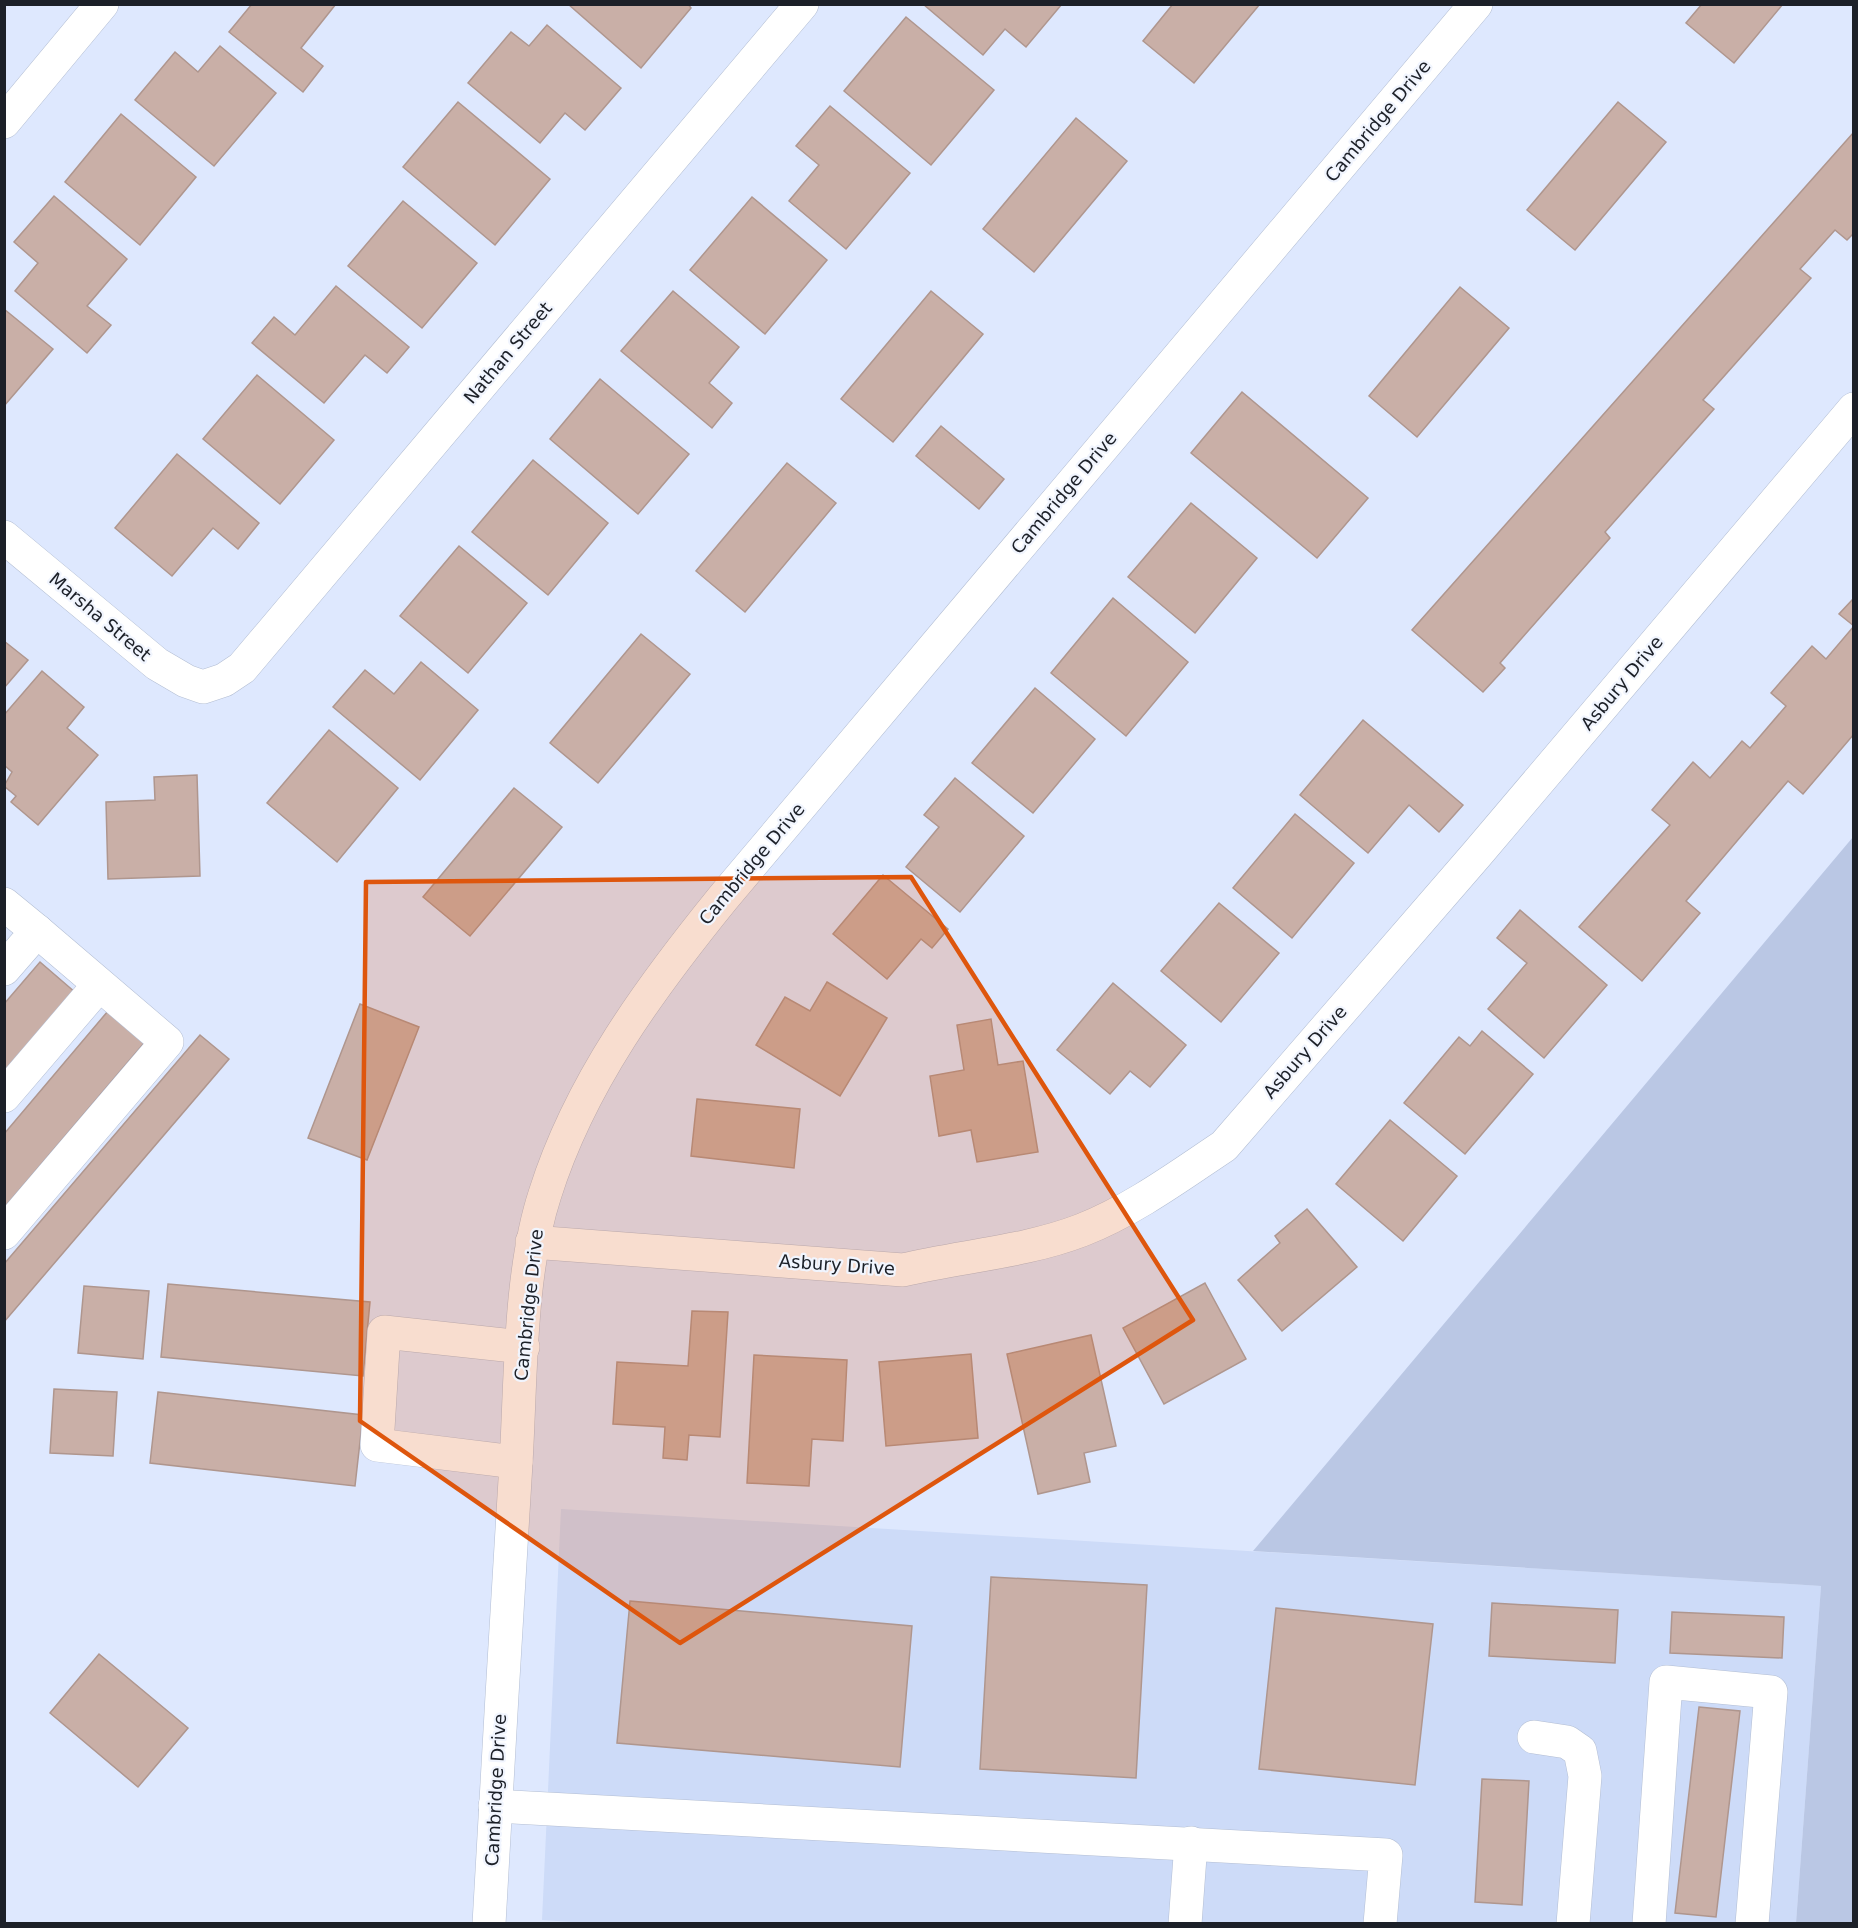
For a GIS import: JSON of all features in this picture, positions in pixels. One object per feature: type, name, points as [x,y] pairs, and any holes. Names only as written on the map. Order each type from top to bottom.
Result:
[{"type":"street","points":[[4,122],[102,4]]},
{"type":"street","name":"Nathan Street","points":[[203,687],[224,680],[242,668],[802,4]]},
{"type":"street","name":"Cambridge Drive","points":[[489,1923],[523,1347],[532,1242],[545,1194],[582,1106],[609,1055],[674,958],[1476,4]]},
{"type":"street","name":"Asbury Drive","points":[[532,1242],[903,1270],[952,1258],[1000,1252],[1081,1230],[1127,1209],[1170,1182],[1224,1146],[1477,854],[1854,409]]},
{"type":"street","name":"Marsha Street","points":[[4,537],[157,664],[186,681],[203,687]]},
{"type":"street","points":[[4,904],[167,1042],[4,1233]]},
{"type":"street","points":[[4,969],[37,931]]},
{"type":"street","points":[[4,1096],[99,985]]},
{"type":"street","points":[[516,1462],[376,1444],[384,1332],[523,1347]]},
{"type":"street","points":[[1649,1923],[1666,1682],[1771,1692],[1752,1923]]},
{"type":"street","points":[[1534,1737],[1567,1742],[1580,1751],[1586,1776],[1573,1923]]},
{"type":"street","points":[[495,1806],[1386,1855],[1380,1923]]},
{"type":"street","points":[[1185,1923],[1191,1843]]},
{"type":"highlighted area","points":[[911,877],[1193,1320],[680,1643],[360,1421],[366,882]]},
{"type":"shaded area","points":[[1853,837],[1853,1923],[1796,1923],[1821,1586],[1253,1551]]},
{"type":"shaded area","points":[[561,1509],[1821,1586],[1796,1923],[602,1924],[542,1920]]},
{"type":"building","points":[[252,4],[336,4],[301,48],[323,66],[303,92],[229,32]]},
{"type":"building","points":[[568,4],[688,4],[691,8],[641,68]]},
{"type":"building","points":[[923,4],[1062,4],[1026,47],[1005,29],[983,55]]},
{"type":"building","points":[[1173,4],[1260,4],[1194,83],[1143,41]]},
{"type":"building","points":[[1702,4],[1783,4],[1734,63],[1686,23]]},
{"type":"building","points":[[906,17],[994,90],[931,165],[844,91]]},
{"type":"building","points":[[547,25],[621,88],[585,130],[565,113],[540,143],[468,83],[511,32],[529,46]]},
{"type":"building","points":[[220,46],[276,93],[214,166],[135,100],[175,52],[198,72]]},
{"type":"building","points":[[458,102],[550,179],[495,245],[403,167]]},
{"type":"building","points":[[1618,102],[1666,142],[1575,250],[1527,210]]},
{"type":"building","points":[[830,106],[910,173],[846,249],[789,201],[819,165],[796,146]]},
{"type":"building","points":[[121,114],[196,177],[140,245],[65,182]]},
{"type":"building","points":[[1076,118],[1127,161],[1034,272],[983,229]]},
{"type":"building","points":[[1854,132],[1854,233],[1847,240],[1835,230],[1800,269],[1811,278],[1703,400],[1714,409],[1605,532],[1610,538],[1500,663],[1505,668],[1483,692],[1412,630]]},
{"type":"building","points":[[54,196],[127,259],[87,306],[111,325],[87,353],[15,291],[38,263],[14,242]]},
{"type":"building","points":[[752,197],[827,260],[765,334],[690,270]]},
{"type":"building","points":[[403,201],[477,263],[422,328],[348,266]]},
{"type":"building","points":[[336,286],[409,347],[387,373],[365,355],[324,403],[252,343],[274,317],[295,335]]},
{"type":"building","points":[[1460,287],[1509,328],[1417,437],[1369,396]]},
{"type":"building","points":[[673,291],[739,347],[709,383],[732,403],[712,428],[621,351]]},
{"type":"building","points":[[931,291],[983,334],[893,442],[841,399]]},
{"type":"building","points":[[4,309],[53,349],[4,406]]},
{"type":"building","points":[[257,375],[334,440],[280,504],[203,439]]},
{"type":"building","points":[[600,379],[689,454],[638,514],[550,439]]},
{"type":"building","points":[[1242,392],[1368,498],[1317,558],[1191,453]]},
{"type":"building","points":[[941,426],[1004,479],[979,509],[916,456]]},
{"type":"building","points":[[177,454],[259,523],[238,549],[213,528],[172,576],[115,528]]},
{"type":"building","points":[[533,460],[608,523],[548,595],[472,532]]},
{"type":"building","points":[[787,463],[836,503],[745,612],[696,571]]},
{"type":"building","points":[[1191,503],[1257,558],[1195,633],[1128,577]]},
{"type":"building","points":[[459,546],[527,603],[468,673],[400,616]]},
{"type":"building","points":[[1113,598],[1188,662],[1126,736],[1051,673]]},
{"type":"building","points":[[1854,598],[1854,626],[1839,614]]},
{"type":"building","points":[[1854,626],[1854,734],[1803,794],[1788,781],[1686,901],[1700,913],[1642,981],[1579,927],[1670,825],[1652,810],[1693,762],[1710,778],[1742,741],[1750,748],[1786,706],[1771,693],[1812,646],[1826,659]]},
{"type":"building","points":[[641,634],[690,674],[598,783],[550,743]]},
{"type":"building","points":[[4,641],[28,660],[4,688]]},
{"type":"building","points":[[421,662],[478,710],[420,780],[333,707],[365,670],[394,694]]},
{"type":"building","points":[[42,671],[84,707],[67,728],[98,755],[38,825],[11,802],[16,796],[4,786],[12,772],[4,765],[4,715]]},
{"type":"building","points":[[1035,688],[1095,739],[1033,813],[972,763]]},
{"type":"building","points":[[1363,720],[1463,805],[1439,832],[1409,805],[1368,853],[1300,795]]},
{"type":"building","points":[[329,730],[398,788],[337,862],[267,803]]},
{"type":"building","points":[[197,775],[200,876],[108,879],[106,802],[155,800],[154,777]]},
{"type":"building","points":[[955,778],[1024,836],[960,912],[906,867],[939,827],[924,815]]},
{"type":"building","points":[[514,788],[562,827],[470,936],[423,897]]},
{"type":"building","points":[[1295,814],[1354,863],[1292,938],[1233,888]]},
{"type":"building","points":[[883,875],[948,929],[932,948],[921,939],[887,979],[833,934]]},
{"type":"building","points":[[1219,903],[1279,953],[1221,1022],[1161,971]]},
{"type":"building","points":[[1520,910],[1607,985],[1544,1058],[1488,1009],[1527,963],[1497,938]]},
{"type":"building","points":[[40,962],[76,993],[4,1078],[4,1004]]},
{"type":"building","points":[[827,982],[887,1018],[840,1096],[756,1045],[785,997],[810,1011]]},
{"type":"building","points":[[1113,983],[1186,1045],[1150,1087],[1130,1071],[1110,1094],[1057,1050]]},
{"type":"building","points":[[360,1004],[419,1027],[367,1160],[308,1138]]},
{"type":"building","points":[[108,1011],[145,1042],[4,1208],[4,1134]]},
{"type":"building","points":[[991,1019],[998,1065],[1023,1061],[1038,1152],[977,1162],[971,1130],[939,1136],[930,1076],[964,1070],[957,1025]]},
{"type":"building","points":[[1482,1031],[1533,1074],[1465,1154],[1404,1103],[1459,1037],[1470,1046]]},
{"type":"building","points":[[200,1035],[229,1059],[4,1322],[4,1264]]},
{"type":"building","points":[[697,1099],[800,1109],[794,1168],[691,1156]]},
{"type":"building","points":[[1390,1120],[1457,1176],[1403,1241],[1336,1184]]},
{"type":"building","points":[[1307,1209],[1357,1267],[1282,1331],[1238,1280],[1280,1243],[1275,1236]]},
{"type":"building","points":[[1205,1283],[1246,1359],[1164,1404],[1123,1328]]},
{"type":"building","points":[[168,1284],[370,1302],[363,1376],[161,1357]]},
{"type":"building","points":[[84,1286],[149,1291],[143,1359],[78,1353]]},
{"type":"building","points":[[692,1311],[728,1312],[720,1437],[689,1435],[687,1460],[663,1458],[665,1427],[613,1424],[617,1362],[688,1366]]},
{"type":"building","points":[[1091,1335],[1116,1446],[1084,1453],[1090,1482],[1038,1494],[1007,1354]]},
{"type":"building","points":[[971,1354],[978,1438],[886,1446],[879,1362]]},
{"type":"building","points":[[754,1355],[847,1360],[843,1441],[812,1439],[809,1486],[747,1483]]},
{"type":"building","points":[[54,1389],[117,1392],[113,1456],[50,1453]]},
{"type":"building","points":[[158,1392],[363,1415],[355,1486],[150,1463]]},
{"type":"building","points":[[991,1577],[1147,1585],[1136,1778],[980,1769]]},
{"type":"building","points":[[630,1601],[912,1626],[900,1767],[617,1743]]},
{"type":"building","points":[[1492,1603],[1618,1610],[1615,1663],[1489,1656]]},
{"type":"building","points":[[1276,1608],[1433,1624],[1415,1785],[1259,1769]]},
{"type":"building","points":[[1672,1612],[1784,1617],[1782,1658],[1670,1653]]},
{"type":"building","points":[[99,1654],[188,1728],[138,1787],[50,1713]]},
{"type":"building","points":[[1699,1707],[1740,1711],[1716,1917],[1675,1913]]},
{"type":"building","points":[[1482,1779],[1529,1781],[1522,1905],[1475,1902]]}]
